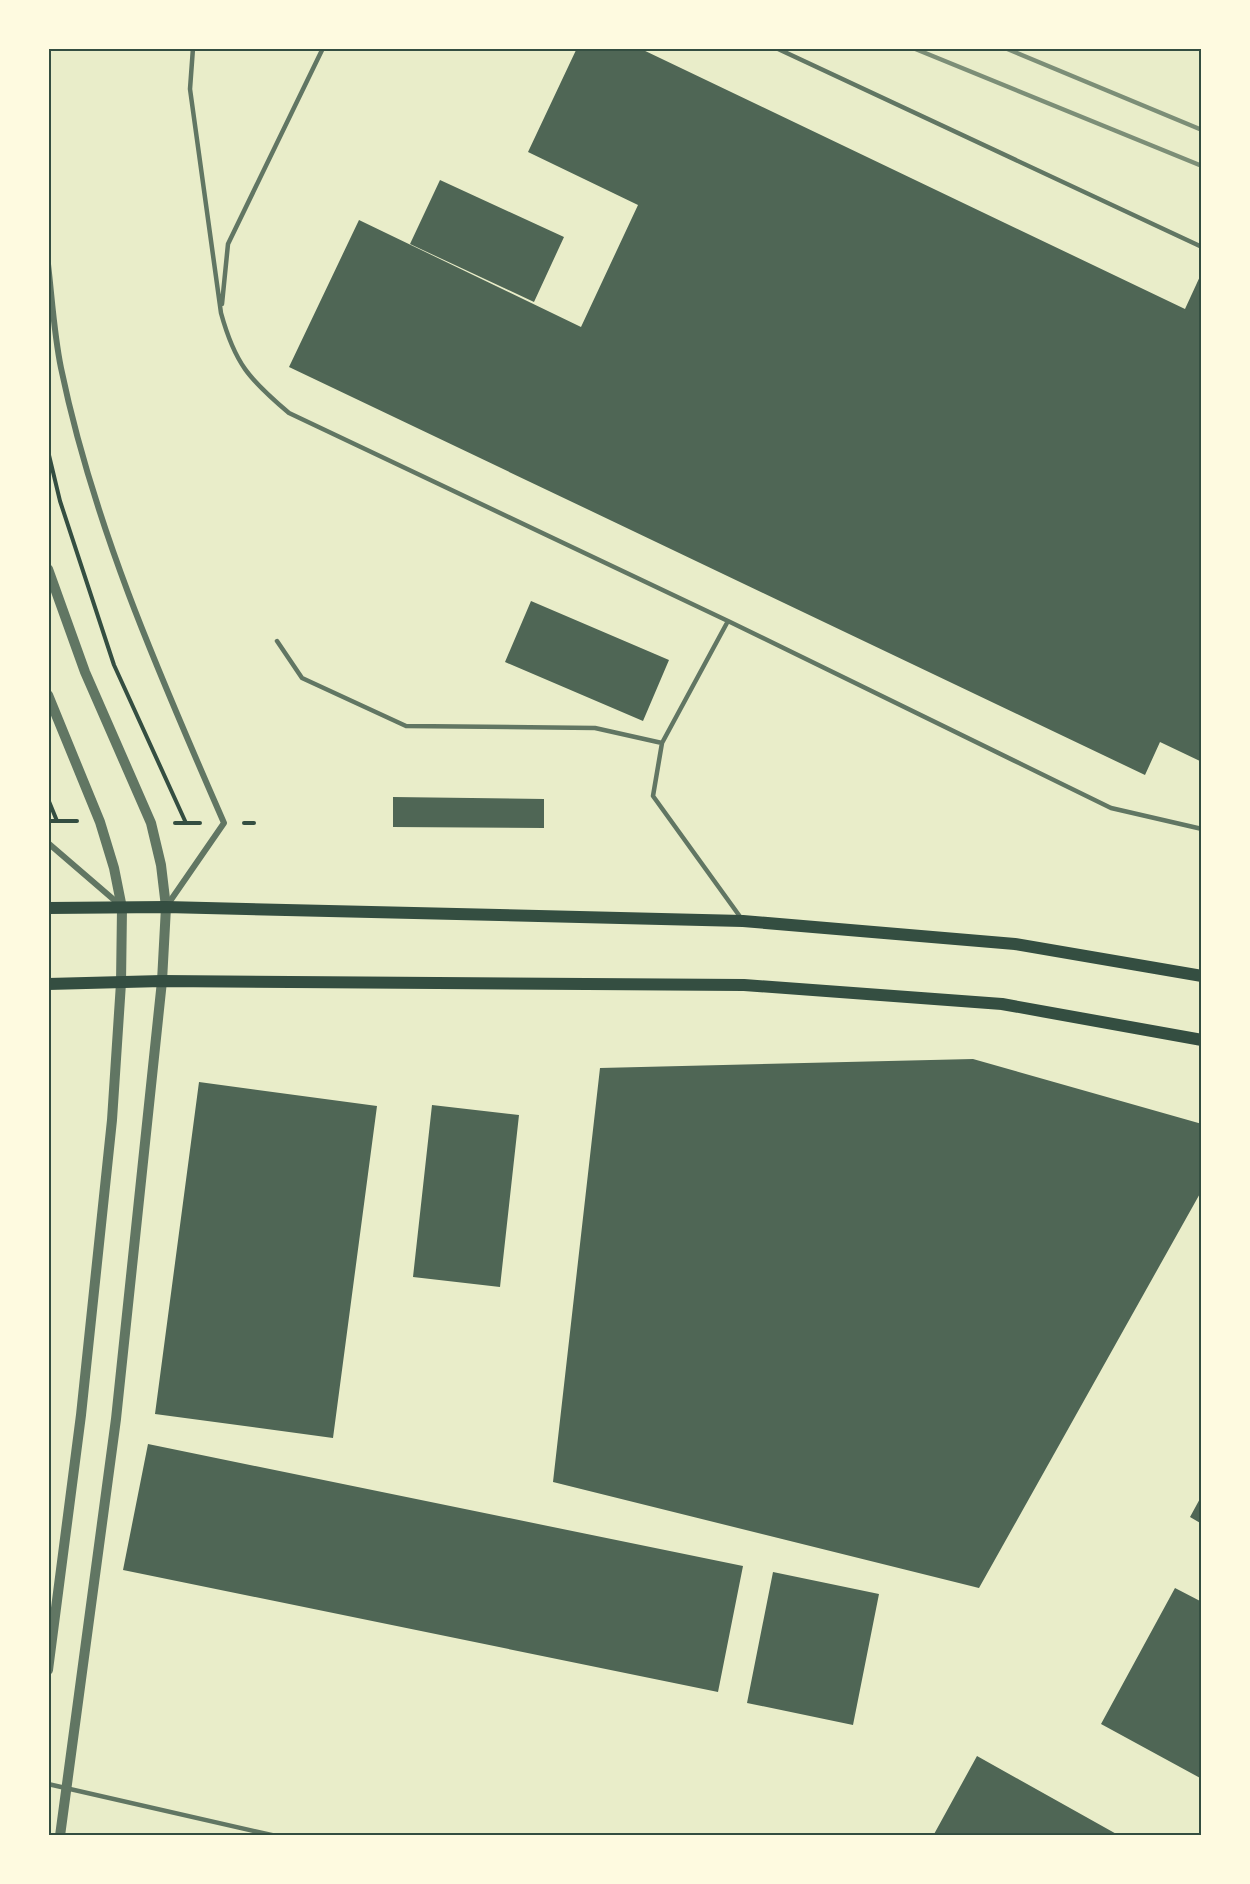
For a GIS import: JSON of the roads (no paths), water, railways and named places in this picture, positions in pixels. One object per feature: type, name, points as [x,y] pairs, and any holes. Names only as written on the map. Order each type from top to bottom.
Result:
[{"type":"main road","points":[[48,908],[166,907],[743,921],[1015,944],[1202,976]]},
{"type":"main road","points":[[48,984],[162,981],[744,985],[1002,1004],[1202,1040]]},
{"type":"street","points":[[48,264],[61,367],[92,490],[147,645],[224,823],[166,907]]},
{"type":"street","points":[[48,569],[85,672],[151,823],[161,865],[166,907],[162,981],[116,1419],[60,1836]]},
{"type":"street","points":[[48,695],[100,822],[114,868],[122,908],[121,983],[112,1120],[85,1380],[48,1670]]},
{"type":"street","points":[[48,843],[122,908]]},
{"type":"lane","points":[[192,48],[190,89],[221,313],[230,347],[256,385],[289,413],[728,621],[1111,808],[1202,828]]},
{"type":"lane","points":[[221,313],[228,244],[323,48]]},
{"type":"lane","points":[[777,48],[1202,247]]},
{"type":"lane","points":[[728,621],[662,742],[653,796],[743,921]]},
{"type":"lane","points":[[278,641],[302,678],[406,726],[595,728],[662,742]]},
{"type":"lane","points":[[48,1784],[276,1836]]},
{"type":"railway","points":[[913,48],[1202,166]]},
{"type":"railway","points":[[1005,48],[1202,130]]}]
